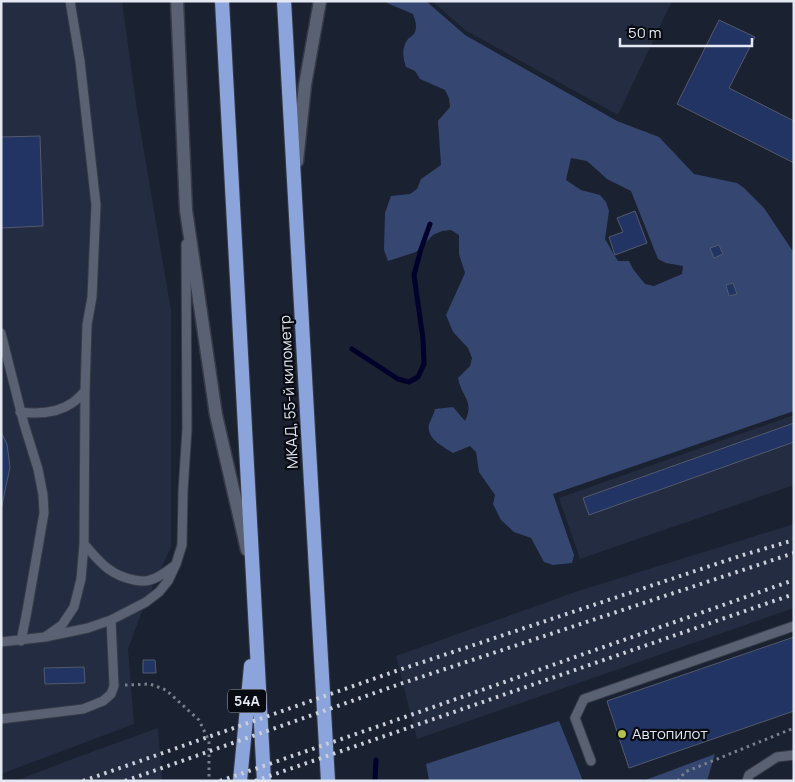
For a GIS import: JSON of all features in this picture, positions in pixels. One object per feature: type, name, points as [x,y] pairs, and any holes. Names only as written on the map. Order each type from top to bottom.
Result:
[{"type":"highway","points":[[222,1],[264,781]]},
{"type":"highway","name":"МКАД, 55-й километр","points":[[284,1],[294,206],[328,781]]},
{"type":"highway","name":"54А","points":[[240,781],[255,621]]},
{"type":"street","points":[[177,1],[186,210],[216,414],[253,573]]},
{"type":"street","points":[[294,206],[298,142],[305,85],[320,1]]},
{"type":"lane","points":[[45,637],[62,625],[74,607],[81,579],[84,544],[85,391],[96,205],[80,61],[70,1]]},
{"type":"lane","points":[[1,642],[45,637],[88,628],[111,620],[146,602],[159,592],[168,581],[176,564],[182,545],[187,429],[186,210]]},
{"type":"lane","points":[[1,333],[20,412],[38,469],[44,513],[20,641]]},
{"type":"lane","points":[[20,412],[36,414],[58,409],[72,404],[85,391]]},
{"type":"lane","points":[[84,544],[102,564],[116,575],[129,579],[150,581],[161,576],[176,564]]},
{"type":"lane","points":[[1,719],[83,709],[103,700],[111,694],[114,686],[111,620]]},
{"type":"lane","points":[[591,761],[575,718],[584,699],[794,626]]},
{"type":"lane","points":[[747,781],[749,775],[777,757],[794,755]]},
{"type":"path","points":[[114,686],[150,684],[166,690],[199,720],[209,741],[209,781]]},
{"type":"path","points":[[678,781],[685,772],[794,728]]},
{"type":"shaded area","points":[[1,1],[122,1],[137,110],[171,310],[171,547],[143,609],[128,649],[134,724],[1,774]]},
{"type":"shaded area","points":[[386,1],[426,1],[465,35],[617,121],[659,137],[694,174],[737,183],[764,208],[794,253],[794,411],[553,494],[574,555],[572,563],[553,565],[544,562],[531,538],[514,532],[501,520],[493,504],[495,495],[479,472],[476,452],[470,446],[453,453],[436,442],[430,434],[429,424],[435,409],[453,407],[465,421],[469,408],[458,378],[470,366],[472,358],[468,348],[453,332],[446,315],[465,273],[459,254],[459,235],[451,230],[442,231],[433,235],[416,252],[388,261],[384,250],[385,213],[391,196],[410,194],[417,189],[421,179],[441,165],[438,121],[450,107],[449,98],[445,90],[420,79],[415,71],[406,67],[403,57],[404,49],[408,39],[414,34],[415,19],[413,14]],"holes":[[[571,158],[587,161],[607,179],[631,191],[658,259],[666,263],[683,266],[682,274],[654,286],[645,284],[629,261],[618,261],[605,239],[609,211],[606,202],[600,195],[581,190],[566,180]]]},
{"type":"shaded area","points":[[432,1],[672,1],[618,115],[465,30]]},
{"type":"shaded area","points":[[794,415],[794,485],[580,559],[559,498]]},
{"type":"shaded area","points":[[794,524],[794,608],[417,739],[396,656],[578,591]]},
{"type":"shaded area","points":[[559,721],[583,781],[426,781],[429,780],[426,764]]},
{"type":"shaded area","points":[[158,728],[162,781],[15,781],[75,758]]},
{"type":"shaded area","points":[[715,754],[707,781],[643,781]]},
{"type":"building","points":[[719,20],[755,37],[729,88],[794,121],[794,163],[677,104]]},
{"type":"building","points":[[40,136],[43,226],[1,228],[1,137]]},
{"type":"building","points":[[635,211],[647,243],[615,255],[609,237],[623,232],[617,218]]},
{"type":"building","points":[[719,245],[723,254],[714,258],[710,248]]},
{"type":"building","points":[[733,283],[737,294],[729,296],[726,285]]},
{"type":"building","points":[[794,423],[794,442],[589,515],[583,498]]},
{"type":"building","points":[[1,432],[7,444],[10,467],[1,510]]},
{"type":"building","points":[[794,637],[794,711],[629,768],[607,701]]},
{"type":"building","points":[[143,660],[155,660],[156,673],[143,673]]},
{"type":"building","points":[[84,667],[85,683],[45,684],[44,668]]},
{"type":"waterway","points":[[352,349],[398,379],[409,382],[418,377],[424,364],[423,339],[414,275],[430,224]]},
{"type":"waterway","points":[[375,781],[376,760]]},
{"type":"railway","points":[[83,781],[396,671],[743,555],[794,540]]},
{"type":"railway","points":[[125,781],[400,684],[794,553]]},
{"type":"railway","points":[[220,781],[794,580]]},
{"type":"railway","points":[[255,781],[794,594]]},
{"type":"place","name":"Автопилот","points":[[622,734]]}]
